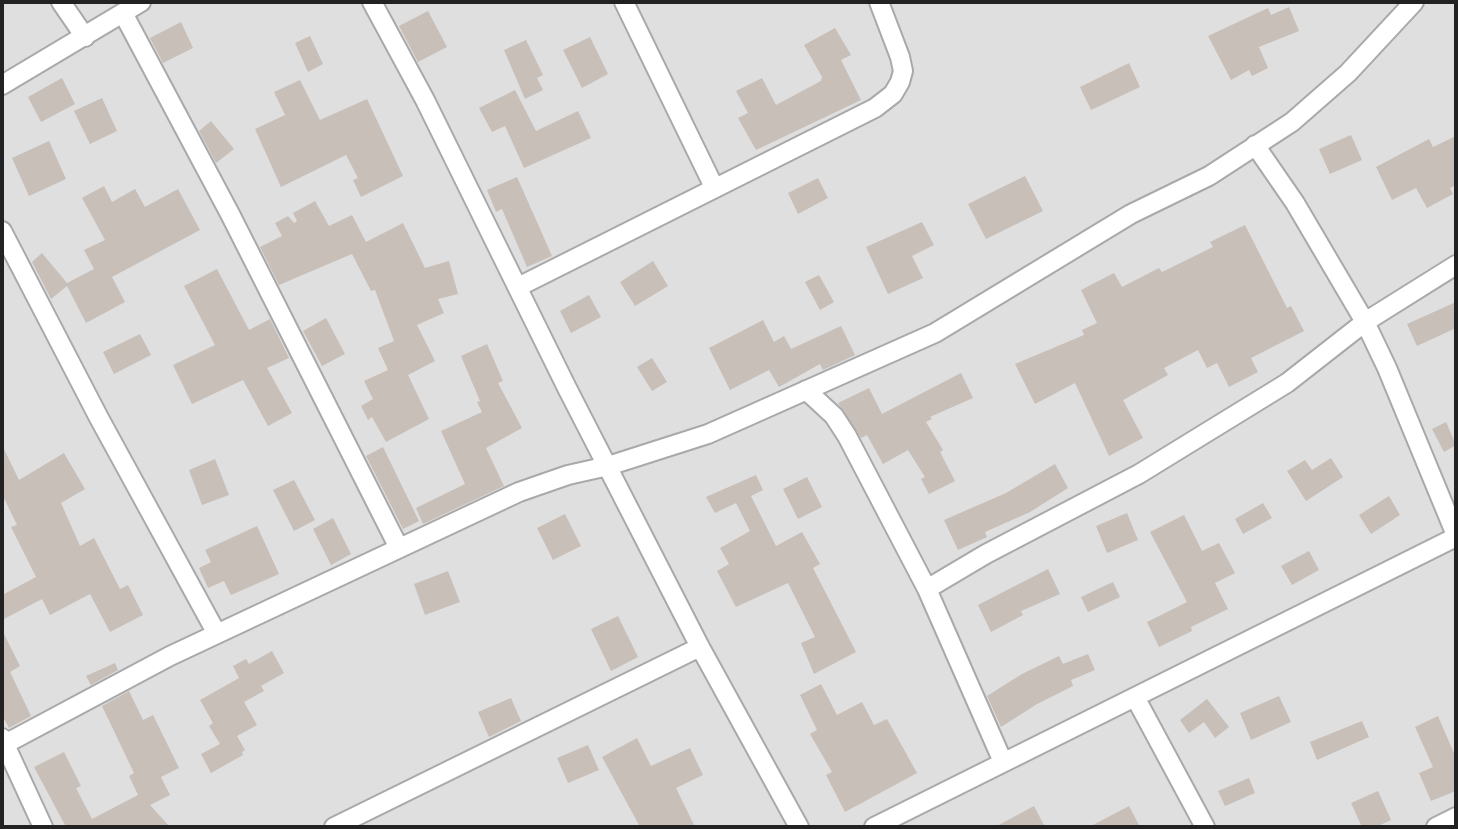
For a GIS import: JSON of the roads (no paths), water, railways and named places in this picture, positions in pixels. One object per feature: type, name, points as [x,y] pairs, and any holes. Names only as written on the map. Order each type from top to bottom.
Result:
[{"type":"street","points":[[61,2],[85,37]]},
{"type":"street","points":[[2,85],[141,2]]},
{"type":"street","points":[[372,2],[425,100],[700,647],[799,827]]},
{"type":"street","points":[[624,2],[714,187]]},
{"type":"street","points":[[518,287],[875,108],[893,94],[903,71],[879,2]]},
{"type":"street","points":[[43,827],[4,741],[170,656],[519,492],[708,434],[935,333],[1131,214],[1209,176],[1292,122],[1348,73],[1414,2]]},
{"type":"street","points":[[123,13],[230,214],[399,548]]},
{"type":"street","points":[[874,827],[1456,536],[1393,381],[1365,322],[1295,203],[1255,145]]},
{"type":"street","points":[[2,231],[99,418],[217,634]]},
{"type":"street","points":[[927,589],[986,554],[1152,466],[1287,383],[1365,322],[1456,265]]},
{"type":"street","points":[[806,390],[834,416],[847,436],[927,589],[1003,762]]},
{"type":"street","points":[[334,827],[700,647]]},
{"type":"street","points":[[1135,697],[1205,827]]},
{"type":"street","points":[[1436,827],[1456,817]]}]
